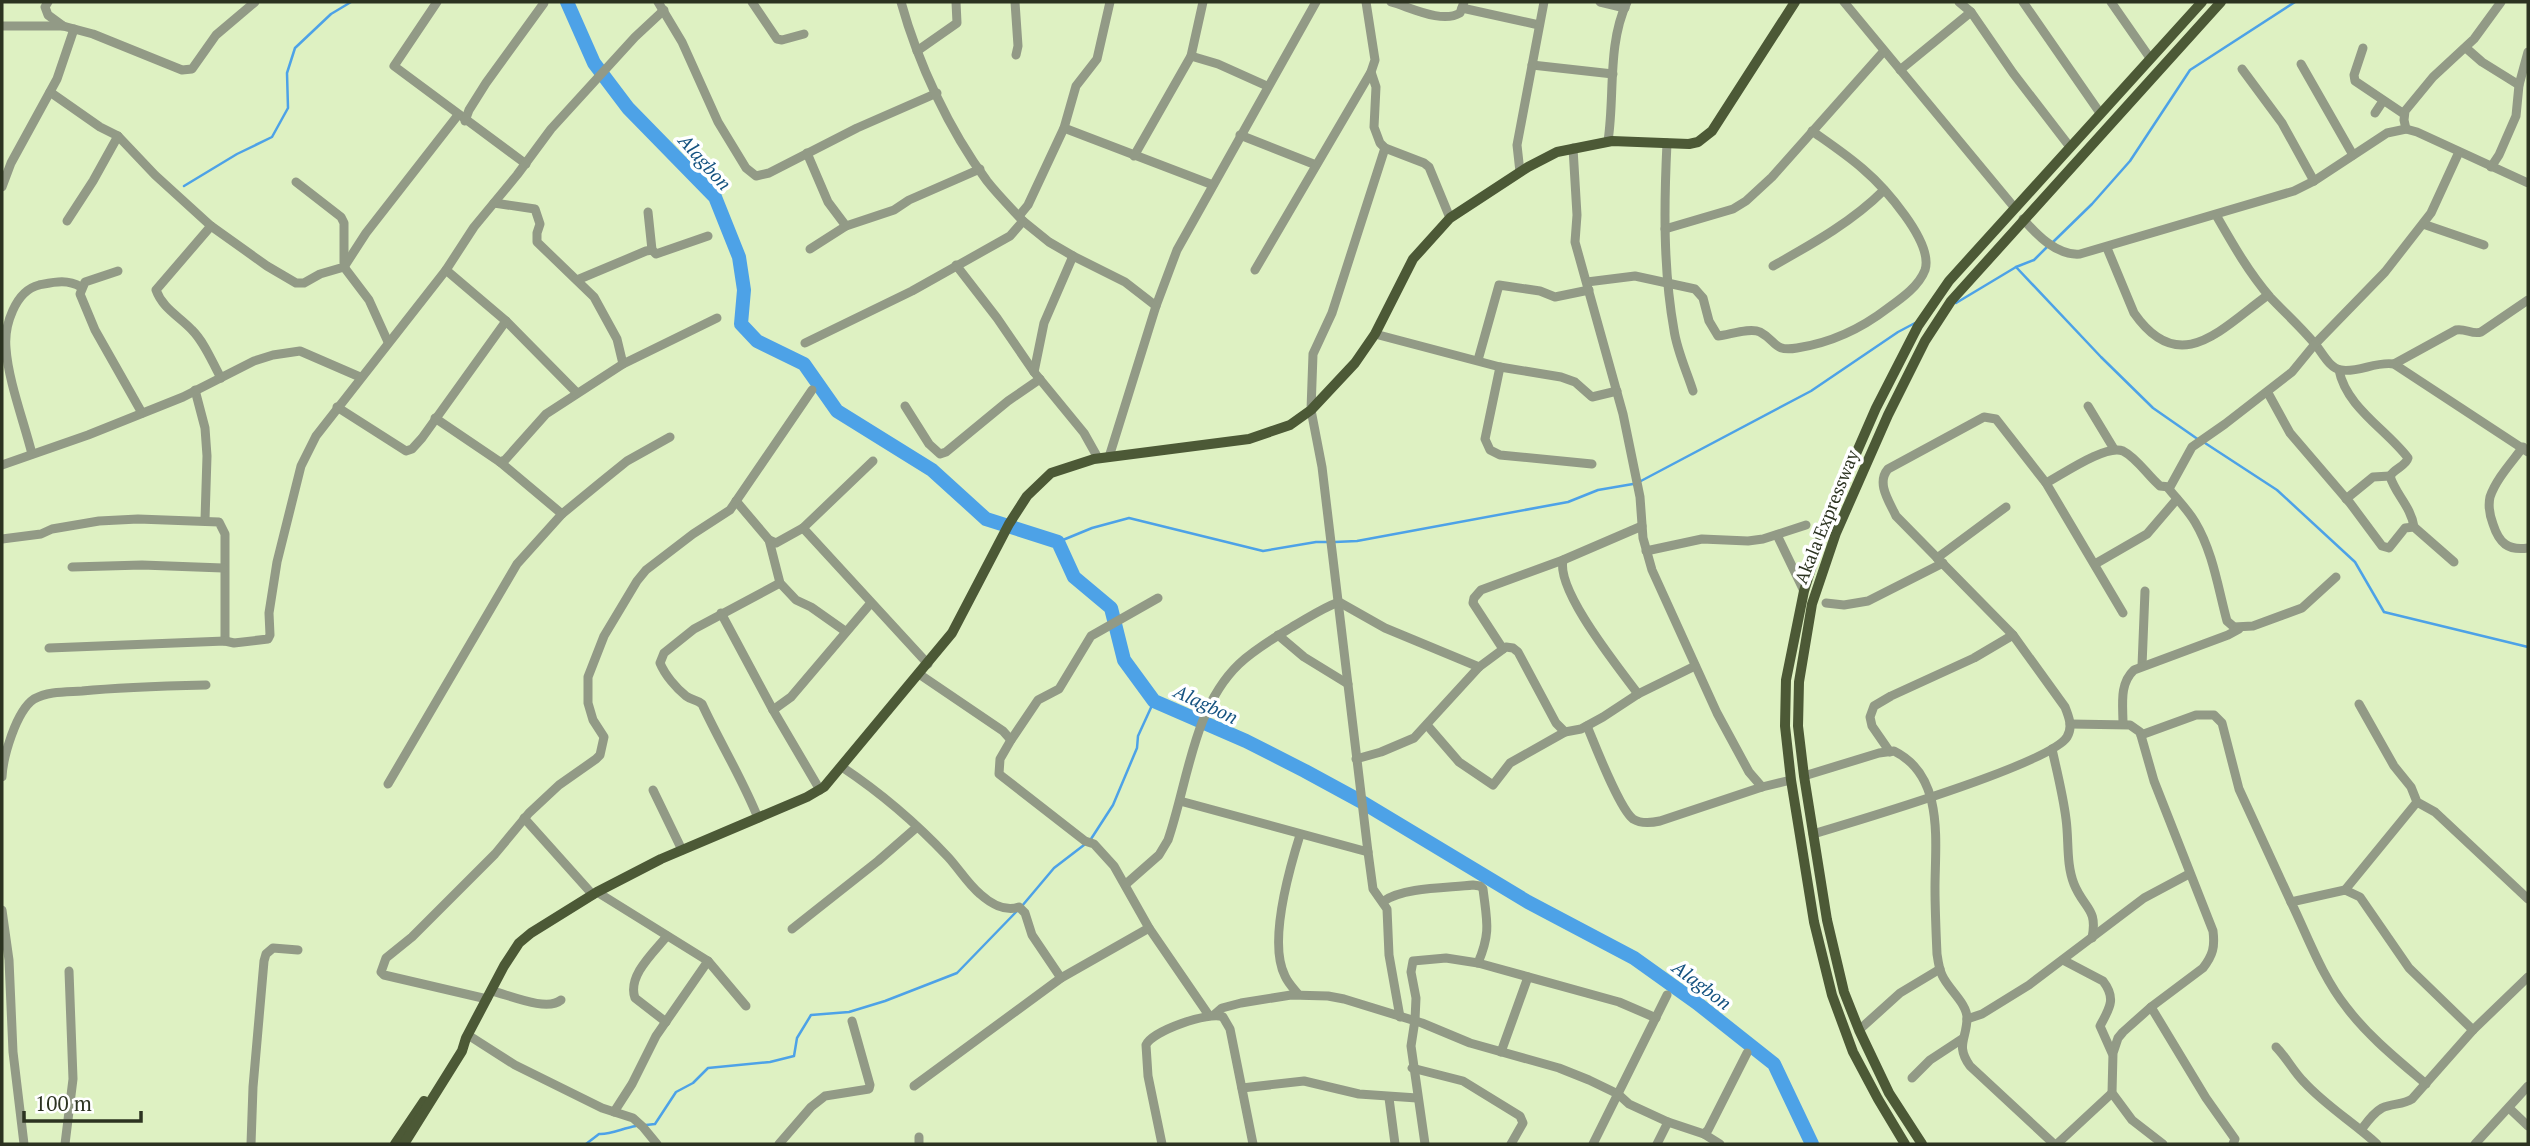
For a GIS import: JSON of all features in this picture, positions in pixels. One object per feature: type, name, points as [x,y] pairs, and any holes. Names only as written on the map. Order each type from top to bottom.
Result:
[{"type":"main road","points":[[395,1144],[462,1051],[504,966],[519,943],[595,893],[682,850],[820,790],[952,633],[1009,524],[1027,496],[1051,473],[1104,458],[1258,436],[1290,425],[1311,410],[1355,363],[1375,334],[1413,259],[1450,218],[1520,172],[1557,152],[1608,141],[1698,142],[1712,131],[1795,2]]},
{"type":"main road","name":"Akala Expressway","points":[[1905,1144],[1853,1052],[1832,995],[1814,922],[1785,726],[1786,680],[1804,591],[1824,527],[1876,408],[1918,326],[1949,281],[2202,2]]},
{"type":"main road","name":"Akala Expressway","points":[[1922,1144],[1889,1093],[1859,1030],[1844,992],[1827,920],[1798,726],[1799,682],[1812,604],[1836,533],[1888,415],[1925,341],[1951,301],[2221,2]]},
{"type":"main road","points":[[2088,126],[2098,136]]},
{"type":"main road","points":[[1949,281],[1959,290]]},
{"type":"main road","points":[[404,1144],[418,1115]]},
{"type":"street","points":[[48,2],[45,7],[48,15],[63,26]]},
{"type":"street","points":[[2,26],[63,26],[93,34],[182,70],[192,69],[216,34],[255,2]]},
{"type":"street","points":[[437,2],[394,66],[526,164]]},
{"type":"street","points":[[658,2],[682,42],[711,108],[749,171],[756,176],[769,173],[900,107],[937,93]]},
{"type":"street","points":[[752,2],[777,39],[804,34]]},
{"type":"street","points":[[901,2],[917,51],[950,122],[988,182],[1021,219],[1049,242],[1125,282],[1156,306]]},
{"type":"street","points":[[917,51],[955,26],[956,2]]},
{"type":"street","points":[[1015,2],[1018,46],[1016,55]]},
{"type":"street","points":[[805,343],[912,291],[1010,236],[1028,205],[1064,128],[1076,86],[1097,59],[1110,2]]},
{"type":"street","points":[[1133,156],[1191,56],[1203,2]]},
{"type":"street","points":[[1104,458],[1177,250],[1316,2]]},
{"type":"street","points":[[1255,270],[1371,72],[1375,60],[1366,2]]},
{"type":"street","points":[[1391,2],[1444,17],[1457,15],[1463,5],[1539,25]]},
{"type":"street","points":[[1520,172],[1517,145],[1544,2]]},
{"type":"street","points":[[1600,2],[1626,5],[1614,46],[1608,141]]},
{"type":"street","points":[[1844,2],[2014,207]]},
{"type":"street","points":[[1959,2],[1971,12],[2013,74],[2070,147]]},
{"type":"street","points":[[2022,2],[2101,113]]},
{"type":"street","points":[[2110,2],[2150,58]]},
{"type":"street","points":[[2406,129],[2404,114],[2433,77],[2466,48],[2501,2]]},
{"type":"street","points":[[50,92],[100,127],[118,136],[155,175],[211,226],[267,266],[296,283],[304,283],[320,274],[344,267],[366,233],[469,110],[486,82],[544,3]]},
{"type":"street","points":[[49,648],[225,641],[234,643],[268,639],[277,562],[301,466],[316,436],[446,270],[474,227],[551,129],[616,57],[664,10]]},
{"type":"street","points":[[1900,70],[1971,12]]},
{"type":"street","points":[[2,187],[10,163],[50,92],[74,29]]},
{"type":"street","points":[[2363,48],[2354,78],[2357,83],[2404,114]]},
{"type":"street","points":[[2466,48],[2482,62],[2519,85]]},
{"type":"street","points":[[1665,229],[1733,209],[1746,201],[1772,177],[1884,51]]},
{"type":"street","points":[[2491,167],[2516,116],[2519,85],[2528,52]]},
{"type":"street","points":[[1191,56],[1218,64],[1267,86]]},
{"type":"street","points":[[2301,64],[2353,155]]},
{"type":"street","points":[[1532,65],[1613,74]]},
{"type":"street","points":[[2242,69],[2282,123],[2314,181]]},
{"type":"street","points":[[1371,72],[1376,87],[1374,127],[1380,143],[1385,148],[1408,155],[1429,167],[1450,218]]},
{"type":"street","points":[[2375,113],[2382,101]]},
{"type":"street","points":[[1064,128],[1213,186]]},
{"type":"street","points":[[2023,219],[2052,246],[2070,255],[2107,248],[2274,198],[2314,181],[2387,133],[2406,129],[2528,183]]},
{"type":"street","points":[[1478,360],[1499,285],[1540,291],[1555,297],[1588,286],[1635,276],[1700,292],[1712,328],[1718,337],[1760,332],[1774,346],[1783,349],[1818,344],[1849,332],[1878,316],[1908,293],[1921,278],[1926,267],[1921,242],[1884,190],[1862,168],[1812,131]]},
{"type":"street","points":[[1240,135],[1316,165]]},
{"type":"street","points":[[67,221],[118,136]]},
{"type":"street","points":[[1667,143],[1664,192],[1669,285],[1674,332],[1693,391]]},
{"type":"street","points":[[1385,148],[1332,313],[1312,354],[1311,410],[1322,467],[1373,889],[1384,901],[1387,909],[1389,956],[1401,1017]]},
{"type":"street","points":[[1573,148],[1577,215],[1574,236],[1617,391],[1640,498],[1646,551],[1695,666],[1749,772],[1762,787]]},
{"type":"street","points":[[2168,488],[2192,447],[2268,393],[2298,366],[2315,344],[2385,272],[2435,205],[2459,152]]},
{"type":"street","points":[[807,153],[828,202],[846,226]]},
{"type":"street","points":[[810,249],[846,226],[894,210],[920,195],[980,169]]},
{"type":"street","points":[[296,183],[334,209],[341,217],[344,223],[344,267],[369,300],[388,342]]},
{"type":"street","points":[[1773,266],[1847,222],[1867,208],[1884,190]]},
{"type":"street","points":[[494,204],[535,209],[540,224],[537,242],[594,297],[617,339],[623,364]]},
{"type":"street","points":[[648,212],[652,250],[656,254],[708,236]]},
{"type":"street","points":[[2216,215],[2229,239],[2268,295],[2333,367],[2339,370],[2394,364],[2526,449],[2493,491],[2489,506],[2497,536],[2503,544],[2513,549],[2528,548]]},
{"type":"street","points":[[2423,224],[2484,245]]},
{"type":"street","points":[[211,226],[156,290],[168,310],[193,331],[220,378]]},
{"type":"street","points":[[2107,248],[2134,313],[2168,344],[2190,346],[2207,339],[2268,295]]},
{"type":"street","points":[[577,280],[652,250]]},
{"type":"street","points":[[905,406],[929,444],[940,453],[946,452],[1037,376],[1044,323],[1073,256]]},
{"type":"street","points":[[956,265],[1037,376],[1104,458]]},
{"type":"street","points":[[446,270],[506,321],[577,393]]},
{"type":"street","points":[[118,271],[85,282],[80,294],[85,311],[142,413]]},
{"type":"street","points":[[32,454],[6,349],[12,313],[26,291],[33,287],[71,281],[81,287]]},
{"type":"street","points":[[2394,364],[2456,330],[2463,328],[2482,332],[2528,300]]},
{"type":"street","points":[[500,462],[505,460],[546,414],[577,393],[623,364],[716,318]]},
{"type":"street","points":[[337,407],[406,451],[412,449],[422,439],[506,321]]},
{"type":"street","points":[[1375,334],[1500,366],[1561,377],[1575,383],[1592,397],[1617,391]]},
{"type":"street","points":[[2,465],[183,397],[257,360],[273,355],[300,351],[360,377]]},
{"type":"street","points":[[1500,366],[1486,431],[1486,443],[1490,450],[1500,455],[1592,464]]},
{"type":"street","points":[[2339,370],[2346,390],[2408,458],[2406,463],[2390,475],[2373,477],[2346,499]]},
{"type":"street","points":[[195,390],[205,428],[205,520]]},
{"type":"street","points":[[561,1000],[552,1005],[542,1005],[384,975],[381,972],[382,965],[386,958],[412,937],[495,854],[524,818],[559,785],[600,755],[604,737],[593,720],[588,703],[588,677],[604,636],[646,570],[730,510],[812,390]]},
{"type":"street","points":[[2268,393],[2290,433],[2386,548],[2391,547],[2405,528],[2414,527]]},
{"type":"street","points":[[2088,406],[2114,449]]},
{"type":"street","points":[[1813,834],[2004,771],[2052,749],[2066,738],[2070,724],[2065,707],[2013,635],[1896,516],[1886,496],[1883,481],[1883,475],[1888,469],[1977,420],[1991,416],[2003,425],[2046,483],[2123,613]]},
{"type":"street","points":[[435,418],[500,462],[562,514]]},
{"type":"street","points":[[388,784],[517,564],[562,514],[616,469],[670,437]]},
{"type":"street","points":[[2046,483],[2103,452],[2114,449],[2124,452],[2160,486],[2168,488],[2194,520],[2210,556],[2227,621],[2239,629]]},
{"type":"street","points":[[736,500],[741,510],[769,540],[776,543],[803,528],[873,461]]},
{"type":"street","points":[[2390,475],[2410,510],[2414,527],[2454,562]]},
{"type":"street","points":[[2095,564],[2147,534],[2177,499]]},
{"type":"street","points":[[1826,603],[1844,605],[1868,601],[1940,560],[2006,507]]},
{"type":"street","points":[[2,539],[41,534],[52,529],[99,521],[219,522],[225,534],[225,641]]},
{"type":"street","points":[[1646,551],[1702,539],[1748,541],[1805,525]]},
{"type":"street","points":[[1503,649],[1475,608],[1474,598],[1485,588],[1563,560],[1642,526]]},
{"type":"street","points":[[803,528],[870,604],[928,664]]},
{"type":"street","points":[[1777,535],[1804,591]]},
{"type":"street","points":[[769,540],[780,583],[796,600],[811,607],[845,631]]},
{"type":"street","points":[[1563,560],[1563,568],[1577,608],[1638,694]]},
{"type":"street","points":[[72,567],[142,565],[223,568]]},
{"type":"street","points":[[2123,724],[2122,701],[2126,678],[2134,670],[2239,629],[2281,617],[2302,607],[2336,577]]},
{"type":"street","points":[[758,818],[743,781],[719,743],[702,704],[697,699],[688,698],[664,673],[660,663],[664,653],[694,629],[721,612],[780,583]]},
{"type":"street","points":[[2142,666],[2145,590]]},
{"type":"street","points":[[1157,598],[1091,636],[1059,689],[1038,701],[1011,740],[1000,759],[999,774],[1085,841],[1094,844],[1114,866],[1149,928],[1211,1014],[1223,1017],[1230,1030],[1253,1144]]},
{"type":"street","points":[[1126,884],[1159,855],[1168,840],[1205,715],[1220,686],[1240,663],[1278,635],[1339,601]]},
{"type":"street","points":[[1339,601],[1385,628],[1479,667]]},
{"type":"street","points":[[773,710],[791,697],[870,604]]},
{"type":"street","points":[[721,612],[773,710],[820,790]]},
{"type":"street","points":[[1278,635],[1304,657],[1348,684]]},
{"type":"street","points":[[1890,752],[1872,726],[1870,717],[1874,706],[1974,659],[2013,635]]},
{"type":"street","points":[[1356,759],[1399,746],[1414,738],[1479,667],[1503,649],[1513,648],[1518,652],[1556,723],[1565,732]]},
{"type":"street","points":[[1427,726],[1459,762],[1493,785],[1510,763],[1565,732],[1587,726],[1638,694],[1695,666]]},
{"type":"street","points":[[919,674],[1003,731],[1011,740]]},
{"type":"street","points":[[2,777],[2,762],[16,726],[34,699],[48,694],[136,686],[206,685]]},
{"type":"street","points":[[2359,704],[2417,802],[2435,813],[2528,899]]},
{"type":"street","points":[[2141,735],[2196,715],[2214,715],[2222,723],[2239,789],[2322,968],[2346,1008],[2385,1049],[2426,1084]]},
{"type":"street","points":[[2070,724],[2130,725],[2141,735],[2154,781],[2210,923],[2214,947],[2210,959],[2203,968],[2151,1007],[2118,1038],[2113,1053],[2112,1093],[2132,1120],[2164,1144]]},
{"type":"street","points":[[1587,726],[1619,797],[1632,818],[1640,822],[1650,824],[1791,780]]},
{"type":"street","points":[[2052,749],[2066,818],[2071,876],[2081,898],[2092,913],[2095,923],[2092,938]]},
{"type":"street","points":[[1804,776],[1890,752],[1902,755],[1911,762],[1931,796],[1935,821],[1934,894],[1940,969],[1967,1019],[1962,1051],[1970,1066],[2056,1144],[2112,1093]]},
{"type":"street","points":[[842,767],[873,788],[917,827],[977,892],[990,902],[1006,909],[1018,907],[1025,913],[1032,934],[1061,978]]},
{"type":"street","points":[[653,790],[682,850]]},
{"type":"street","points":[[1180,801],[1368,852]]},
{"type":"street","points":[[2345,890],[2417,802]]},
{"type":"street","points":[[524,818],[595,893],[708,961],[747,1006]]},
{"type":"street","points":[[793,929],[917,827]]},
{"type":"street","points":[[1298,994],[1284,976],[1279,928],[1282,903],[1300,835]]},
{"type":"street","points":[[1967,1019],[1982,1014],[2029,985],[2144,898],[2189,874]]},
{"type":"street","points":[[1384,901],[1392,895],[1404,893],[1480,886],[1489,930],[1478,963]]},
{"type":"street","points":[[2291,902],[2345,890],[2360,897],[2409,968],[2473,1030]]},
{"type":"street","points":[[2,910],[9,960],[13,1052],[24,1144]]},
{"type":"street","points":[[914,1086],[1061,978],[1149,928]]},
{"type":"street","points":[[666,1022],[635,998],[633,993],[642,967],[667,936]]},
{"type":"street","points":[[251,1144],[264,961],[266,954],[273,948],[298,950]]},
{"type":"street","points":[[1425,1144],[1412,1068],[1411,1045],[1416,998],[1411,972],[1413,961],[1446,957],[1478,963],[1619,1002],[1656,1018]]},
{"type":"street","points":[[2063,960],[2103,981],[2107,986],[2111,1005],[2100,1026],[2113,1053]]},
{"type":"street","points":[[614,1112],[666,1022],[708,961]]},
{"type":"street","points":[[1859,1030],[1900,993],[1940,969]]},
{"type":"street","points":[[65,1144],[73,1079],[69,971]]},
{"type":"street","points":[[1501,1052],[1528,977]]},
{"type":"street","points":[[2361,1130],[2372,1115],[2382,1108],[2405,1104],[2473,1030],[2528,977]]},
{"type":"street","points":[[1162,1144],[1150,1090],[1146,1045],[1153,1035],[1222,1008],[1298,994],[1328,996],[1415,1020],[1470,1044],[1559,1068],[1618,1094],[1629,1104],[1668,1122],[1704,1134],[1720,1144]]},
{"type":"street","points":[[1593,1144],[1667,995]]},
{"type":"street","points":[[1396,1001],[1416,998]]},
{"type":"street","points":[[2151,1007],[2206,1098],[2235,1139],[2233,1144]]},
{"type":"street","points":[[779,1144],[811,1107],[825,1096],[869,1089],[852,1021]]},
{"type":"street","points":[[467,1037],[515,1065],[614,1112],[633,1118],[657,1144]]},
{"type":"street","points":[[1912,1078],[1930,1060],[1962,1039]]},
{"type":"street","points":[[2276,1047],[2289,1059],[2301,1080],[2328,1106],[2361,1130],[2370,1142]]},
{"type":"street","points":[[1704,1134],[1747,1053]]},
{"type":"street","points":[[1412,1068],[1463,1081],[1520,1116],[1522,1124],[1511,1144]]},
{"type":"street","points":[[1242,1088],[1304,1081],[1359,1094],[1418,1098]]},
{"type":"street","points":[[2475,1144],[2528,1086]]},
{"type":"street","points":[[1389,1098],[1395,1144]]},
{"type":"street","points":[[2508,1108],[2528,1126]]},
{"type":"street","points":[[1657,1144],[1668,1122]]},
{"type":"waterway","points":[[184,186],[237,154],[272,137],[288,108],[287,73],[295,48],[331,14],[351,2]]},
{"type":"waterway","name":"Alagbon","points":[[567,2],[594,63],[628,108],[715,197],[739,257],[744,290],[741,324],[757,341],[804,364],[837,411],[932,470],[986,519],[1058,542],[1074,577],[1111,608],[1124,660],[1154,701],[1246,741],[1305,771],[1362,802],[1528,902],[1634,958],[1697,1003],[1774,1064],[1812,1144]]},
{"type":"waterway","points":[[2053,242],[2130,161],[2190,70],[2295,2]]},
{"type":"waterway","points":[[1956,303],[2016,267],[2034,260],[2048,246]]},
{"type":"waterway","points":[[2016,267],[2153,408],[2199,440]]},
{"type":"waterway","points":[[1639,482],[1811,391],[1915,323]]},
{"type":"waterway","points":[[2205,443],[2277,490],[2355,562],[2384,612],[2528,647]]},
{"type":"waterway","points":[[1335,542],[1357,541],[1568,502],[1598,490],[1633,484]]},
{"type":"waterway","points":[[1058,542],[1092,528],[1129,518],[1263,551],[1328,542]]},
{"type":"waterway","points":[[1091,839],[1113,805],[1154,701]]},
{"type":"waterway","points":[[1022,906],[1054,868],[1084,845]]},
{"type":"waterway","points":[[646,1125],[655,1124],[676,1092],[693,1083],[708,1068],[770,1062],[794,1056],[797,1038],[811,1015],[849,1012],[957,973],[1017,911]]},
{"type":"waterway","points":[[586,1144],[599,1134],[636,1126]]}]
